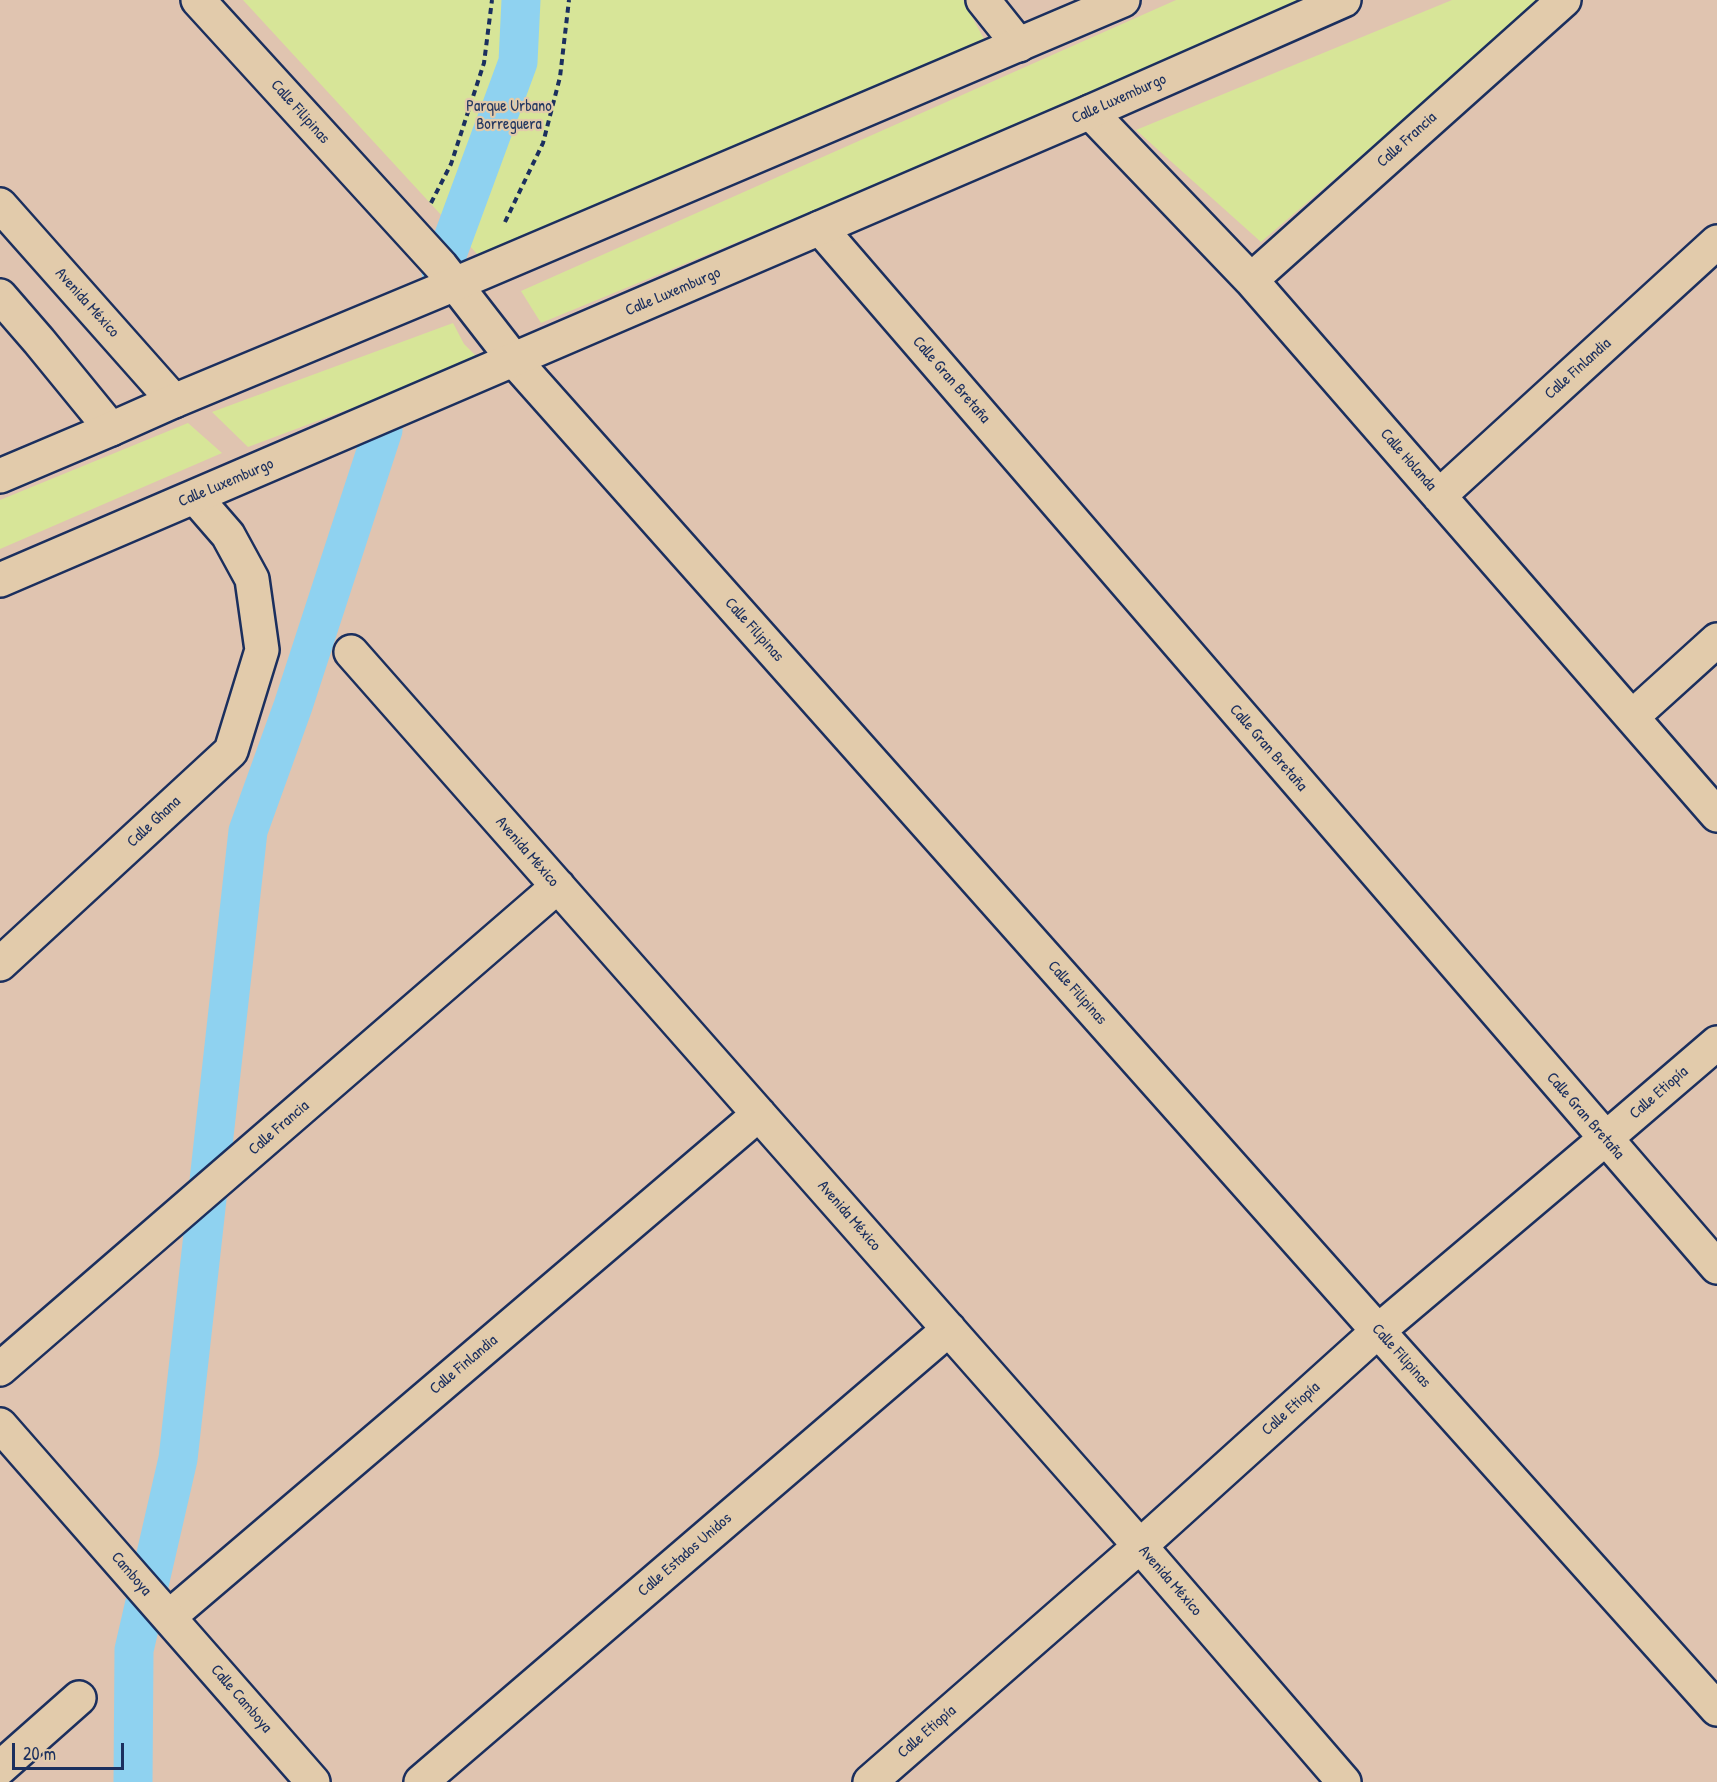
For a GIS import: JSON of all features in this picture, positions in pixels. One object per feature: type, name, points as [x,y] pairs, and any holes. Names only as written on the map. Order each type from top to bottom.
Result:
[{"type":"street","name":"Calle Filipinas","points":[[198,0],[415,218],[450,277],[513,360],[1717,1709]]},
{"type":"street","points":[[983,0],[1019,45]]},
{"type":"street","points":[[0,476],[111,429],[450,277],[1019,45],[1123,0]]},
{"type":"street","name":"Calle Luxemburgo","points":[[0,580],[1090,112],[1344,0]]},
{"type":"street","name":"Calle Francia","points":[[1251,279],[1564,0]]},
{"type":"street","name":"Calle Holanda","points":[[1090,112],[1251,279],[1717,815]]},
{"type":"street","name":"Avenida México","points":[[0,205],[174,401]]},
{"type":"street","name":"Calle Gran Bretaña","points":[[820,228],[1717,1267]]},
{"type":"street","name":"Calle Finlandia","points":[[1439,496],[1717,242]]},
{"type":"street","points":[[0,296],[111,429]]},
{"type":"street","name":"Calle Ghana","points":[[0,964],[231,751],[262,650],[252,579],[228,535],[195,496]]},
{"type":"street","points":[[1632,717],[1717,640]]},
{"type":"street","name":"Avenida México","points":[[351,652],[1140,1546],[1333,1778]]},
{"type":"street","name":"Calle Francia","points":[[0,1368],[558,886]]},
{"type":"street","name":"Calle Etiopía","points":[[870,1782],[1140,1546],[1378,1331],[1717,1043]]},
{"type":"street","name":"Calle Finlandia","points":[[160,1607],[759,1114]]},
{"type":"street","name":"Calle Estados Unidos","points":[[421,1782],[949,1329]]},
{"type":"street","name":"Camboya","points":[[0,1425],[160,1607]]},
{"type":"street","name":"Calle Camboya","points":[[160,1607],[313,1782]]},
{"type":"street","points":[[0,1768],[79,1698]]},
{"type":"path","points":[[415,218],[451,164],[484,63],[492,0]]},
{"type":"path","points":[[504,225],[543,142],[560,76],[569,0]]},
{"type":"green space","name":"Parque Urbano Borreguera","points":[[243,0],[963,0],[984,39],[478,255]]},
{"type":"green space","points":[[1176,0],[1325,0],[541,323],[521,291]]},
{"type":"green space","points":[[1452,0],[1543,0],[1261,242],[1136,130]]},
{"type":"green space","points":[[453,323],[464,344],[480,360],[248,447],[212,412]]},
{"type":"green space","points":[[188,423],[222,453],[0,549],[0,500]]},
{"type":"waterway","points":[[441,271],[518,62],[521,0]]},
{"type":"waterway","points":[[133,1782],[134,1650],[178,1459],[248,831],[293,706],[383,430]]}]
